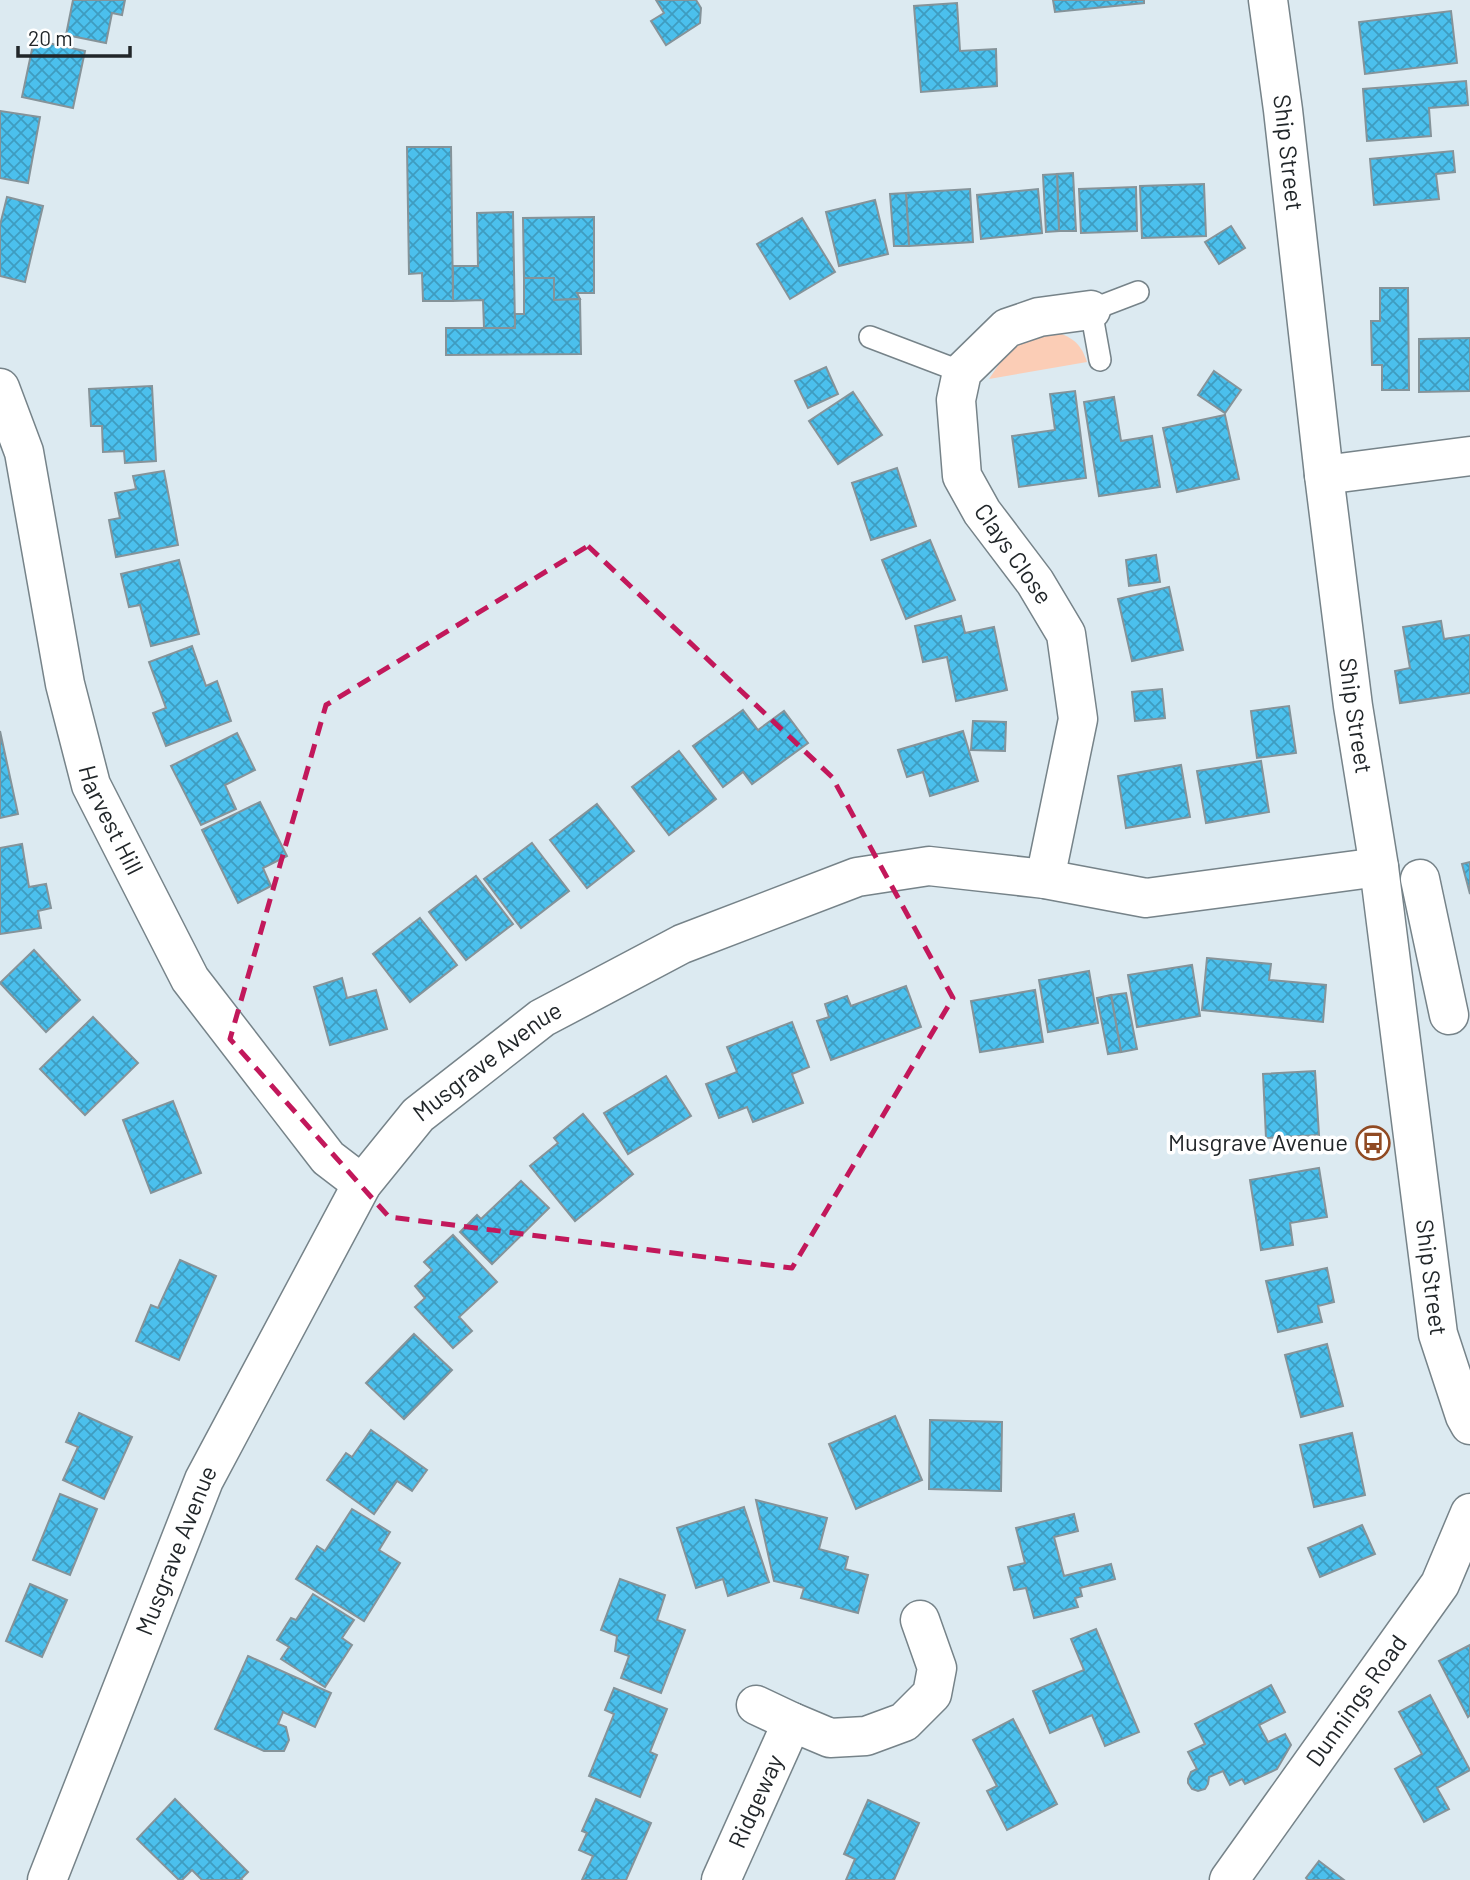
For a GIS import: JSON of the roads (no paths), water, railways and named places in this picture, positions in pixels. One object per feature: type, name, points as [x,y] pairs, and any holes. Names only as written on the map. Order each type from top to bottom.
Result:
[{"type":"street","name":"Ship Street","points":[[1268,0],[1353,706],[1379,867],[1438,1334],[1470,1425]]},
{"type":"street","points":[[962,372],[1007,328],[1039,317],[1091,310]]},
{"type":"street","name":"Clays Close","points":[[962,372],[956,400],[962,476],[982,512],[1034,582],[1066,634],[1078,719],[1045,879]]},
{"type":"street","name":"Harvest Hill","points":[[0,388],[24,452],[65,684],[91,785],[190,979],[328,1158],[362,1184]]},
{"type":"street","points":[[1324,475],[1470,456]]},
{"type":"street","name":"Musgrave Avenue","points":[[47,1880],[204,1480],[362,1184],[418,1115],[542,1018],[682,944],[857,877],[929,866],[1045,879],[1146,898],[1379,867]]},
{"type":"street","points":[[1420,879],[1449,1015]]},
{"type":"street","points":[[1390,953],[1434,946]]},
{"type":"street","name":"Dunnings Road","points":[[1229,1880],[1440,1584],[1470,1513]]},
{"type":"street","name":"Ridgeway","points":[[756,1705],[830,1738],[866,1736],[904,1722],[932,1694],[937,1668],[920,1620]]},
{"type":"street","name":"Ridgeway","points":[[721,1880],[792,1722]]},
{"type":"lane","points":[[1100,360],[1091,310],[1138,292]]},
{"type":"lane","points":[[870,337],[962,372]]},
{"type":"place","name":"Musgrave Avenue","points":[[1373,1143]]}]
